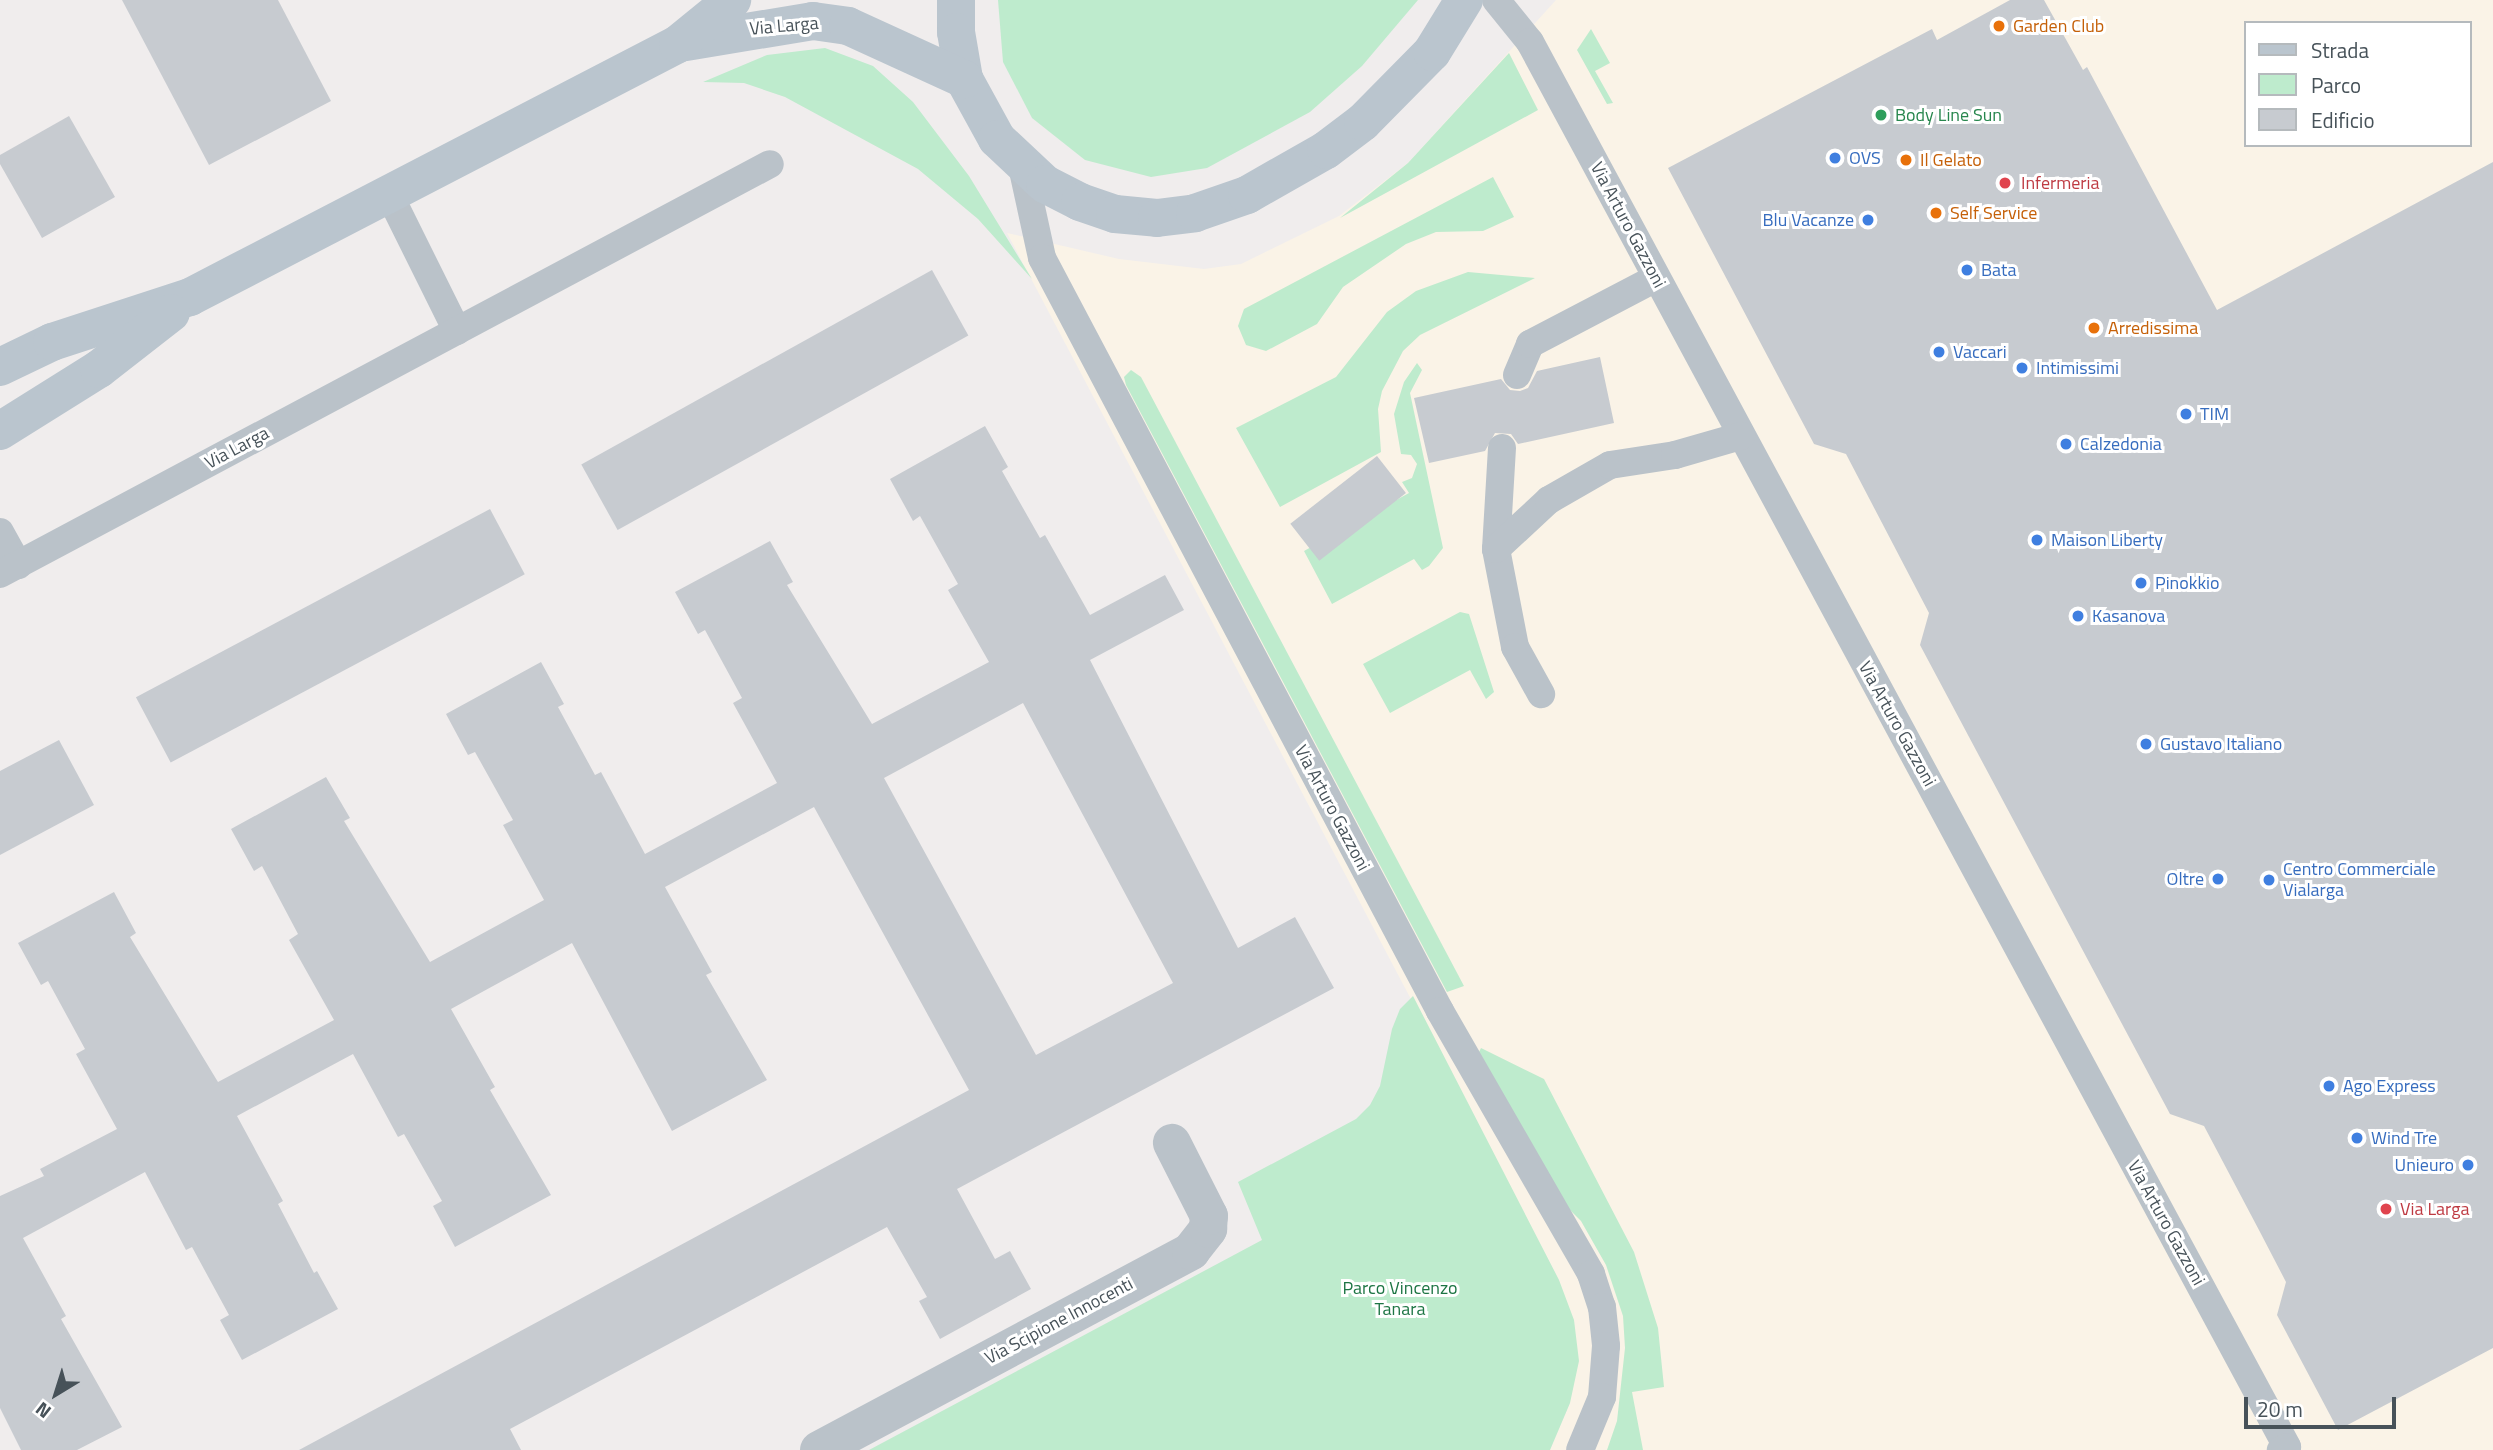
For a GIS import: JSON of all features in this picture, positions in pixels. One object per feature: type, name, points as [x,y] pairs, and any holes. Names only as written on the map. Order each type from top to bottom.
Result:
[{"type":"main road","name":"Via Larga","points":[[0,367],[51,342],[190,297],[678,44],[732,0]]},
{"type":"main road","points":[[956,0],[956,32],[964,79],[997,139],[1022,166],[1057,190],[1115,214],[1157,218],[1195,213],[1247,195],[1363,122],[1432,52],[1464,0]]},
{"type":"main road","name":"Via Larga","points":[[678,44],[813,21],[848,26],[964,79]]},
{"type":"main road","name":"Via Larga","points":[[0,431],[99,369],[190,297]]},
{"type":"street","name":"Via Scipione Innocenti","points":[[819,1450],[1191,1251],[1208,1229],[1209,1216],[1172,1143]]},
{"type":"lane","name":"Via Arturo Gazzoni","points":[[1496,0],[1530,42],[2287,1447],[2281,1450]]},
{"type":"lane","name":"Via Larga","points":[[0,532],[9,569],[770,164]]},
{"type":"lane","name":"Via Arturo Gazzoni","points":[[1022,166],[1042,258],[1440,1011],[1591,1274],[1602,1307],[1606,1346],[1602,1397],[1580,1450]]},
{"type":"lane","points":[[389,194],[457,331]]},
{"type":"lane","points":[[1517,375],[1531,344],[1656,278]]},
{"type":"lane","points":[[1496,549],[1549,499],[1610,465],[1675,455],[1741,436]]},
{"type":"lane","points":[[1502,448],[1496,549],[1515,647],[1541,694]]},
{"type":"shaded area","name":"Centro Commerciale Vialarga","points":[[1556,0],[2493,0],[2493,1450],[1550,1450],[1570,1403],[1559,1280],[1007,233],[1119,259],[1204,269],[1241,264],[1339,216],[1408,163]]},
{"type":"green space","points":[[998,0],[1418,0],[1362,66],[1310,112],[1207,168],[1151,177],[1085,160],[1032,118],[1003,62]]},
{"type":"green space","points":[[1591,29],[1610,63],[1595,71],[1613,103],[1607,104],[1577,50]]},
{"type":"green space","points":[[825,48],[873,66],[913,102],[969,176],[1032,279],[978,219],[918,169],[785,97],[744,83],[703,82],[767,55]]},
{"type":"green space","points":[[1509,53],[1538,110],[1340,218],[1408,163]]},
{"type":"green space","points":[[1493,177],[1514,217],[1483,231],[1436,232],[1406,244],[1343,287],[1317,324],[1266,351],[1246,345],[1238,326],[1244,309]]},
{"type":"green space","points":[[1468,272],[1535,278],[1420,335],[1403,351],[1382,391],[1378,409],[1381,452],[1280,507],[1236,428],[1336,377],[1387,312],[1416,291]]},
{"type":"green space","points":[[1417,363],[1422,370],[1410,393],[1443,548],[1429,566],[1422,570],[1414,559],[1332,604],[1304,551],[1409,493],[1402,482],[1412,478],[1417,464],[1411,455],[1401,454],[1394,414],[1404,382]]},
{"type":"green space","points":[[1131,370],[1141,377],[1464,986],[1447,992],[1126,385],[1124,377]]},
{"type":"green space","points":[[1460,612],[1469,614],[1494,692],[1486,699],[1470,670],[1390,713],[1363,664]]},
{"type":"green space","name":"Parco Vincenzo Tanara","points":[[1413,996],[1559,1280],[1574,1320],[1579,1361],[1570,1403],[1550,1450],[869,1450],[1262,1240],[1238,1182],[1356,1119],[1370,1105],[1380,1086],[1392,1029],[1400,1009]]},
{"type":"green space","points":[[1481,1048],[1544,1079],[1634,1252],[1658,1328],[1664,1387],[1632,1392],[1643,1450],[1607,1450],[1617,1421],[1625,1348],[1623,1316],[1606,1265],[1581,1221],[1564,1204],[1479,1052]]},
{"type":"building","points":[[122,0],[278,0],[331,101],[209,165]]},
{"type":"building","name":"Centro Commerciale Vialarga","points":[[2010,0],[2044,0],[2083,70],[2087,67],[2217,310],[2493,162],[2493,1348],[2338,1430],[2277,1315],[2286,1282],[2204,1126],[2170,1114],[1920,645],[1929,613],[1846,454],[1814,444],[1668,168],[1932,29],[1937,40]]},
{"type":"building","points":[[69,116],[115,197],[42,238],[0,164],[0,155]]},
{"type":"building","points":[[932,270],[968,336],[618,530],[581,464]]},
{"type":"building","points":[[1600,357],[1614,423],[1518,444],[1511,434],[1495,433],[1485,451],[1429,463],[1414,398],[1501,379],[1510,390],[1520,391],[1528,388],[1537,371]]},
{"type":"building","points":[[985,426],[1008,467],[1002,471],[1040,538],[1045,535],[1090,615],[1165,575],[1184,610],[1090,660],[1238,948],[1295,917],[1334,988],[957,1189],[995,1259],[1010,1251],[1031,1289],[940,1339],[919,1301],[927,1297],[887,1227],[510,1429],[521,1450],[299,1450],[969,1090],[814,807],[665,887],[712,972],[706,975],[767,1080],[672,1131],[572,943],[451,1009],[495,1087],[490,1090],[551,1195],[455,1247],[433,1206],[442,1201],[404,1134],[398,1137],[353,1054],[237,1116],[283,1201],[278,1204],[314,1273],[317,1271],[338,1309],[242,1360],[220,1320],[229,1315],[192,1247],[186,1250],[145,1172],[23,1238],[66,1316],[61,1319],[122,1427],[77,1450],[21,1450],[0,1408],[0,1196],[44,1176],[40,1169],[117,1129],[76,1054],[85,1049],[48,981],[41,985],[18,943],[114,892],[136,933],[130,937],[218,1082],[334,1020],[289,940],[298,934],[262,866],[254,871],[231,829],[326,777],[350,818],[344,821],[430,962],[544,900],[503,825],[513,820],[475,752],[468,755],[446,714],[541,662],[564,704],[558,707],[595,775],[601,772],[645,854],[777,783],[733,703],[742,698],[705,630],[698,634],[675,592],[770,541],[793,582],[787,585],[872,724],[989,662],[948,590],[958,584],[920,516],[913,521],[890,479]],"holes":[[[1023,703],[1173,983],[1036,1055],[884,778]]]},
{"type":"building","points":[[1377,456],[1406,493],[1319,561],[1290,524]]},
{"type":"building","points":[[490,509],[525,574],[171,763],[136,697]]},
{"type":"building","points":[[59,740],[94,805],[0,855],[0,771]]},
{"type":"place","name":"Garden Club","points":[[1999,26]]},
{"type":"place","name":"Body Line Sun","points":[[1881,115]]},
{"type":"place","name":"OVS","points":[[1835,158]]},
{"type":"place","name":"Il Gelato","points":[[1906,160]]},
{"type":"place","name":"Infermeria","points":[[2005,183]]},
{"type":"place","name":"Self Service","points":[[1936,213]]},
{"type":"place","name":"Blu Vacanze","points":[[1868,220]]},
{"type":"place","name":"Bata","points":[[1967,270]]},
{"type":"place","name":"Arredissima","points":[[2094,328]]},
{"type":"place","name":"Vaccari","points":[[1939,352]]},
{"type":"place","name":"Intimissimi","points":[[2022,368]]},
{"type":"place","name":"TIM","points":[[2186,414]]},
{"type":"place","name":"Calzedonia","points":[[2066,444]]},
{"type":"place","name":"Maison Liberty","points":[[2037,540]]},
{"type":"place","name":"Pinokkio","points":[[2141,583]]},
{"type":"place","name":"Kasanova","points":[[2078,616]]},
{"type":"place","name":"Gustavo Italiano","points":[[2146,744]]},
{"type":"place","name":"Oltre","points":[[2218,879]]},
{"type":"place","name":"Centro Commerciale Vialarga","points":[[2269,880]]},
{"type":"place","name":"Ago Express","points":[[2329,1086]]},
{"type":"place","name":"Wind Tre","points":[[2357,1138]]},
{"type":"place","name":"Unieuro","points":[[2468,1165]]},
{"type":"place","name":"Via Larga","points":[[2386,1209]]}]
